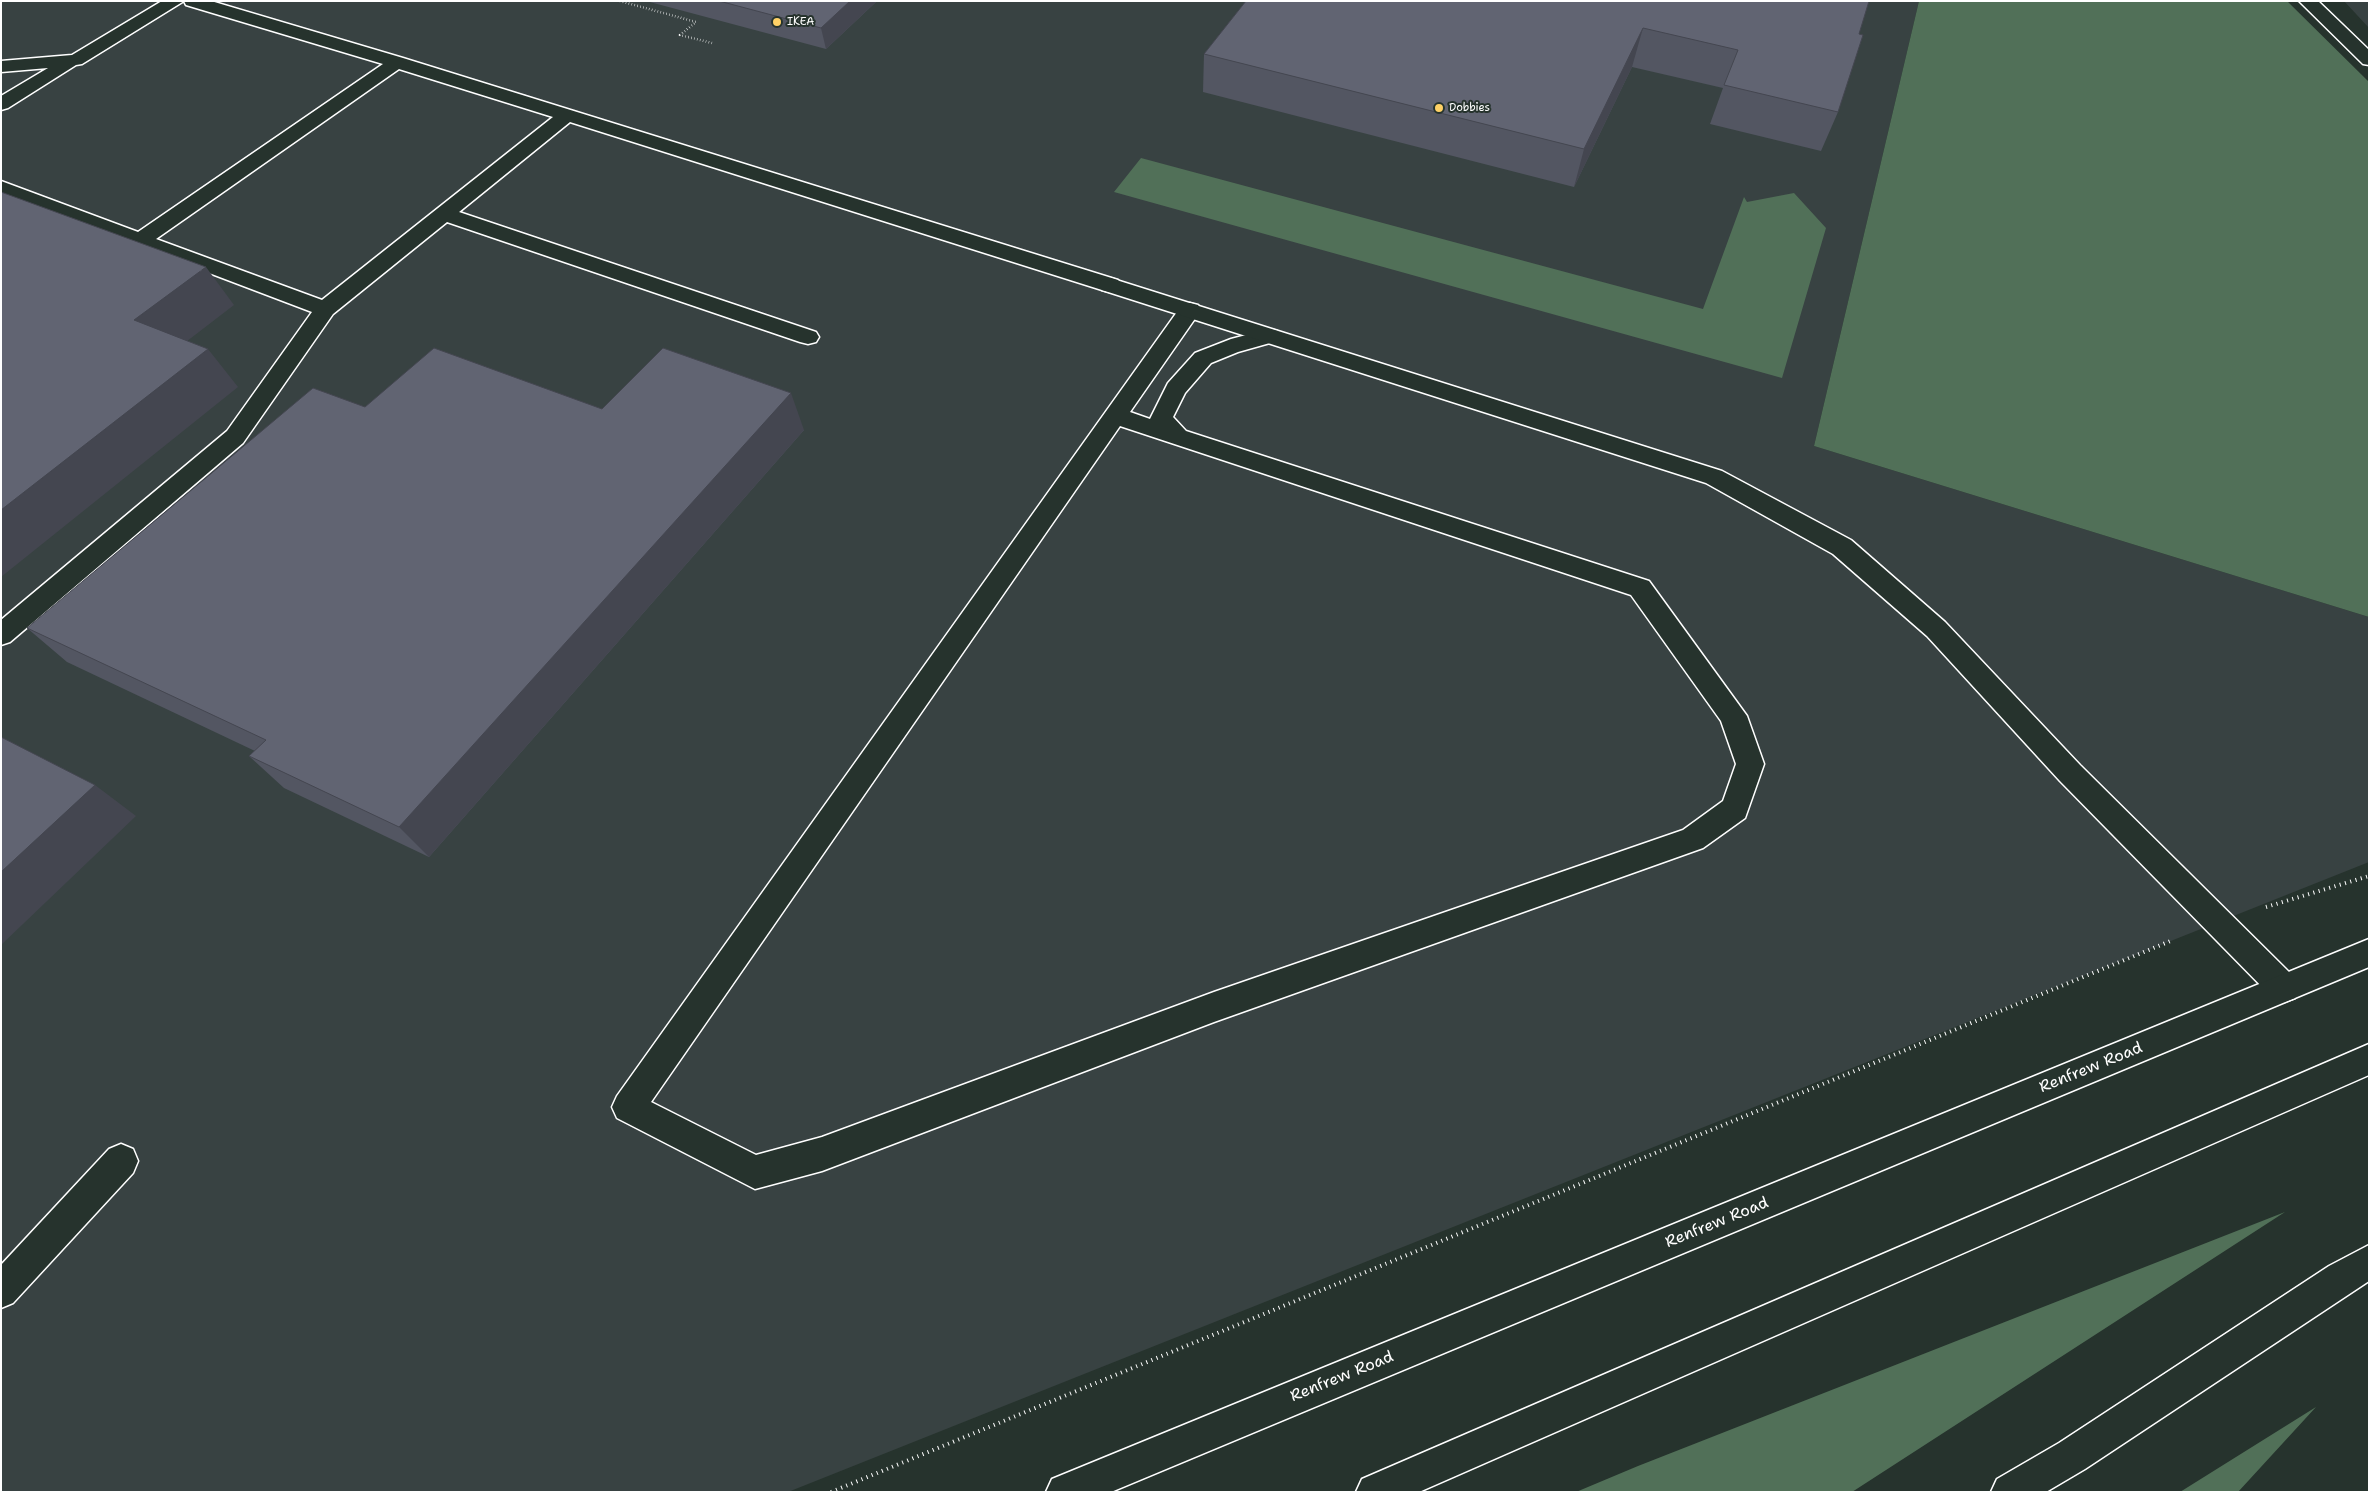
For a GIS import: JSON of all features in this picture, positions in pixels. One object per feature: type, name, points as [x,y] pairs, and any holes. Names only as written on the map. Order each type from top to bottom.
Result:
[{"type":"main road","points":[[1,104],[175,1]]},
{"type":"main road","points":[[192,1],[567,114],[1714,477],[1842,547],[1936,629],[2070,772],[2284,988]]},
{"type":"main road","points":[[2308,1],[2369,60]]},
{"type":"main road","points":[[1,67],[76,60]]},
{"type":"main road","points":[[140,240],[397,62]]},
{"type":"main road","points":[[1,635],[235,436],[325,309],[567,114]]},
{"type":"main road","points":[[1,187],[325,309]]},
{"type":"main road","points":[[445,214],[808,337]]},
{"type":"main road","points":[[1115,416],[1640,588],[1732,716],[1750,764],[1735,809],[1692,839],[1223,1004],[822,1154],[755,1172],[628,1107],[1115,416],[1190,310]]},
{"type":"main road","points":[[1177,435],[1161,419],[1176,389],[1203,358],[1231,346],[1269,336]]},
{"type":"main road","name":"Renfrew Road","points":[[1065,1492],[2369,953]]},
{"type":"main road","points":[[1374,1492],[2369,1059]]},
{"type":"main road","points":[[1,1290],[121,1161]]},
{"type":"main road","points":[[2010,1492],[2072,1456],[2341,1278],[2369,1262]]},
{"type":"path","points":[[620,1],[696,22],[680,35],[712,43]]},
{"type":"path","points":[[831,1492],[2219,921],[2369,876]]},
{"type":"shaded area","points":[[1,1],[1919,1],[1814,446],[2369,617],[2369,862],[788,1492],[1,1492]]},
{"type":"shaded area","points":[[2344,1],[2369,1],[2369,28]]},
{"type":"green space","points":[[1919,1],[2287,1],[2369,82],[2369,617],[1814,446]]},
{"type":"green space","points":[[1141,158],[1703,309],[1744,197],[1747,202],[1794,193],[1826,228],[1782,378],[1114,192]]},
{"type":"green space","points":[[2285,1212],[1852,1492],[1576,1492],[1638,1466]]},
{"type":"green space","points":[[2316,1407],[2238,1492],[2180,1492]]},
{"type":"building","points":[[719,1],[850,1],[821,28]]},
{"type":"building","name":"Dobbies","points":[[1246,1],[1869,1],[1859,34],[1863,35],[1838,112],[1724,85],[1738,50],[1643,28],[1584,149],[1204,54]]},
{"type":"building","points":[[1,192],[206,267],[134,320],[208,349],[1,510]]},
{"type":"building","points":[[434,348],[602,409],[663,348],[791,393],[399,827],[249,756],[266,740],[27,628],[313,388],[365,407]]},
{"type":"building","points":[[1,737],[95,785],[1,872]]},
{"type":"place","name":"IKEA","points":[[777,22]]},
{"type":"place","name":"Dobbies","points":[[1439,108]]}]
